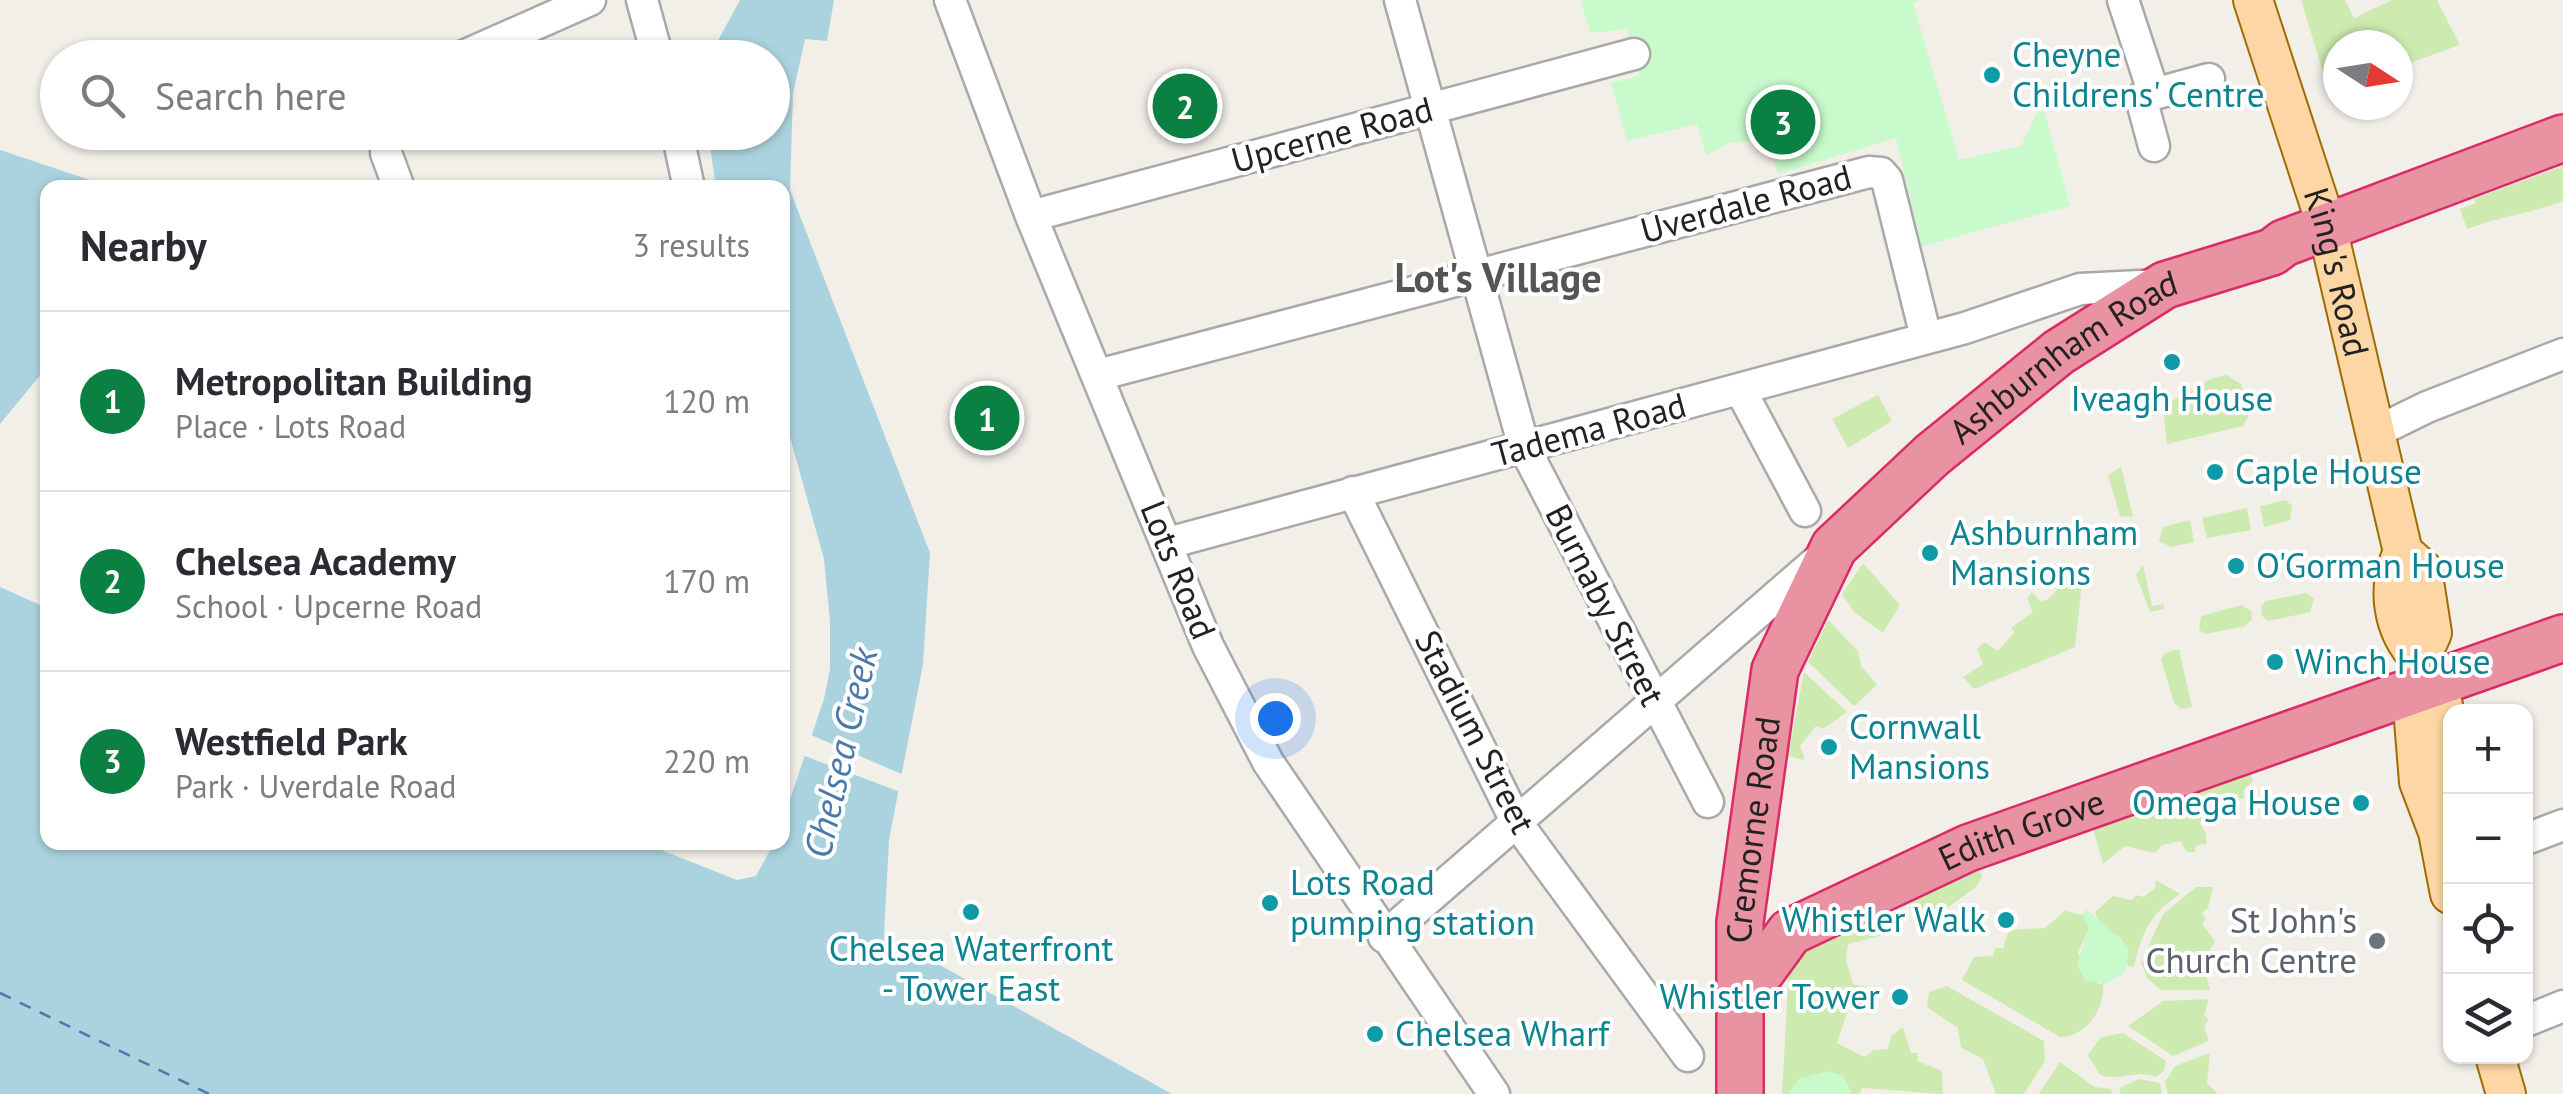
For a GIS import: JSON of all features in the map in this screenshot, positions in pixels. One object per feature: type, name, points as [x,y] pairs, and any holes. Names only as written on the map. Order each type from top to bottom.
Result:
[{"type":"highway","name":"Ashburnham Road","points":[[1825,562],[1932,454],[2074,342],[2165,285],[2272,252],[2284,243],[2563,138]]},
{"type":"highway","name":"Cremorne Road","points":[[1740,1094],[1742,998],[1738,943],[1775,670],[1825,562]]},
{"type":"highway","name":"Edith Grove","points":[[1742,998],[1790,932],[1982,841],[2422,673],[2563,638]]},
{"type":"highway","points":[[1748,890],[1766,924],[1790,932]]},
{"type":"main road","name":"King's Road","points":[[2253,0],[2327,227],[2403,552],[2422,569],[2432,633],[2422,673]]},
{"type":"main road","points":[[2422,673],[2443,705],[2447,794]]},
{"type":"main road","points":[[2497,1064],[2506,1094]]},
{"type":"street","points":[[500,40],[590,0]]},
{"type":"street","points":[[642,0],[653,40]]},
{"type":"street","name":"Lots Road","points":[[950,0],[1031,216],[1208,646],[1268,762],[1384,938],[1494,1094]]},
{"type":"street","name":"Burnaby Street","points":[[1400,0],[1524,447],[1708,802]]},
{"type":"street","points":[[2123,0],[2154,94]]},
{"type":"street","name":"Upcerne Road","points":[[1031,216],[1634,54]]},
{"type":"street","points":[[2154,146],[2141,98],[2209,78]]},
{"type":"street","points":[[386,150],[396,180]]},
{"type":"street","points":[[681,150],[687,180]]},
{"type":"street","name":"Uverdale Road","points":[[1098,376],[1849,177],[1881,173],[1887,180],[1926,337]]},
{"type":"street","name":"Tadema Road","points":[[1168,543],[1740,390],[2080,289],[2165,285]]},
{"type":"street","points":[[2008,311],[2048,318],[2074,342]]},
{"type":"street","points":[[2376,432],[2427,407],[2563,354]]},
{"type":"street","points":[[1740,390],[1805,511]]},
{"type":"street","name":"Stadium Street","points":[[1354,492],[1517,823],[1688,1056]]},
{"type":"street","name":"Ashburnham Road","points":[[1384,938],[1733,634],[1825,562]]},
{"type":"street","points":[[1733,634],[1768,631],[1785,643]]},
{"type":"street","points":[[2533,836],[2563,825]]},
{"type":"street","points":[[2533,1018],[2563,1006]]},
{"type":"green space","points":[[1581,0],[1921,0],[1913,3],[1959,160],[2021,146],[2038,110],[2045,113],[2070,206],[1922,246],[1896,138],[1778,174],[1768,139],[1728,143],[1706,156],[1697,124],[1627,141],[1611,83],[1639,76],[1627,29],[1590,33]]},
{"type":"green space","points":[[2301,0],[2345,0],[2354,18],[2392,0],[2437,0],[2460,45],[2413,62],[2413,30],[2323,30],[2323,72]]},
{"type":"green space","points":[[2563,166],[2563,201],[2467,229],[2460,209],[2476,203],[2474,199]]},
{"type":"green space","points":[[2227,375],[2241,384],[2249,415],[2243,426],[2167,444],[2163,406],[2212,378]]},
{"type":"green space","points":[[1878,395],[1892,421],[1848,448],[1832,419]]},
{"type":"green space","points":[[2121,466],[2133,517],[2120,516],[2108,476]]},
{"type":"green space","points":[[2286,500],[2292,506],[2290,520],[2264,527],[2260,506]]},
{"type":"green space","points":[[2247,508],[2251,530],[2207,538],[2202,518]]},
{"type":"green space","points":[[2190,520],[2194,542],[2171,547],[2159,541],[2163,527]]},
{"type":"green space","points":[[1863,563],[1900,605],[1883,633],[1854,612],[1842,594]]},
{"type":"green space","points":[[2084,564],[2075,647],[1974,689],[1963,677],[1983,664],[1977,649],[1984,642],[1998,651],[2015,632],[2011,628],[2033,612],[2027,598],[2032,592],[2040,601],[2047,600],[2064,583],[2062,579]]},
{"type":"green space","points":[[2143,565],[2152,606],[2163,604],[2164,609],[2150,612],[2136,575]]},
{"type":"green space","points":[[2306,593],[2314,598],[2310,612],[2268,621],[2262,616],[2261,606],[2266,601]]},
{"type":"green space","points":[[2242,605],[2251,611],[2252,619],[2245,626],[2206,634],[2199,630],[2201,616]]},
{"type":"green space","points":[[1828,620],[1858,651],[1861,666],[1877,685],[1854,706],[1808,662]]},
{"type":"green space","points":[[2179,649],[2192,707],[2181,709],[2174,703],[2161,659],[2165,653]]},
{"type":"green space","points":[[1804,672],[1847,712],[1823,729],[1816,726],[1800,746],[1805,760],[1788,756]]},
{"type":"green space","points":[[2250,770],[2253,781],[2244,790],[2244,798],[2236,801],[2225,793],[2209,798],[2200,824],[2206,844],[2196,845],[2195,852],[2187,852],[2180,841],[2162,845],[2155,853],[2125,846],[2103,864],[2093,828]]},
{"type":"green space","points":[[1977,865],[1982,877],[1976,887],[1924,925],[1909,908],[1913,896]]},
{"type":"green space","points":[[2156,880],[2180,894],[2154,917],[2134,967],[2128,966],[2121,939],[2099,925],[2095,912],[2113,896],[2132,900],[2136,895],[2144,897],[2155,888]]},
{"type":"green space","points":[[2196,887],[2213,887],[2208,908],[2202,913],[2206,919],[2202,924],[2215,941],[2203,964],[2210,990],[2161,990],[2147,978],[2141,963],[2163,914]]},
{"type":"green space","points":[[2087,909],[2129,948],[2125,972],[2106,984],[2085,980],[2077,965],[2089,928],[2083,915]]},
{"type":"green space","points":[[2065,911],[2083,915],[2089,928],[2078,953],[2098,984],[2103,984],[2103,993],[2092,1020],[2078,1033],[2060,1037],[1962,980],[1974,957],[1993,956],[1995,948],[2003,948],[2009,930],[2045,928]]},
{"type":"green space","points":[[1880,913],[1891,924],[1880,936],[1848,944],[1846,960],[1853,984],[1866,987],[1872,995],[1862,1006],[1849,1007],[1837,1043],[1865,1057],[1873,1050],[1888,1049],[1891,1036],[1903,1027],[1911,1053],[1918,1053],[1917,1061],[1942,1071],[1943,1094],[1862,1088],[1859,1094],[1852,1094],[1843,1076],[1800,1078],[1788,1094],[1782,1094],[1789,966],[1831,932]]},
{"type":"green space","points":[[1947,986],[2044,1041],[2045,1061],[2024,1094],[1996,1094],[1983,1059],[1961,1048],[1958,1028],[1927,1007],[1929,992]]},
{"type":"green space","points":[[2209,999],[2204,1015],[2209,1020],[2204,1026],[2209,1041],[2173,1056],[2128,1026],[2163,1001]]},
{"type":"green space","points":[[2123,1033],[2166,1061],[2164,1071],[2156,1077],[2100,1075],[2088,1055],[2101,1037]]},
{"type":"green space","points":[[2210,1053],[2207,1083],[2218,1094],[2168,1094],[2165,1082],[2175,1066]]},
{"type":"green space","points":[[2060,1062],[2095,1087],[2111,1089],[2112,1094],[2039,1094]]},
{"type":"green space","points":[[1828,1071],[1843,1076],[1852,1094],[1788,1094],[1800,1078]]},
{"type":"green space","points":[[2139,1079],[2160,1083],[2162,1094],[2121,1094],[2119,1088]]},
{"type":"water","points":[[740,0],[834,0],[827,41],[805,39],[793,93],[790,190],[790,180],[715,180],[711,150],[790,150],[790,40],[718,40]]},
{"type":"water","points":[[0,150],[90,180],[40,180],[40,375],[0,424]]},
{"type":"water","name":"Chelsea Creek","points":[[790,190],[930,553],[923,664],[889,840],[884,934],[1172,1094],[0,1094],[0,587],[40,605],[40,850],[661,850],[737,880],[756,876],[770,850],[790,850],[790,799],[824,699],[830,669],[824,559],[790,437]]},
{"type":"pier","points":[[809,734],[906,776],[903,793],[802,755]]},
{"type":"ferry route","points":[[0,993],[209,1094]]},
{"type":"place","name":"Cheyne Childrens' Centre","points":[[1992,75]]},
{"type":"place","name":"Chelsea Academy","points":[[1185,106]]},
{"type":"place","name":"Westfield Park","points":[[1783,122]]},
{"type":"place","name":"Iveagh House","points":[[2172,362]]},
{"type":"place","name":"Metropolitan Building","points":[[987,418]]},
{"type":"place","name":"Caple House","points":[[2215,472]]},
{"type":"place","name":"Ashburnham Mansions","points":[[1930,553]]},
{"type":"place","name":"O'Gorman House","points":[[2236,566]]},
{"type":"place","name":"Winch House","points":[[2275,662]]},
{"type":"place","name":"Cornwall Mansions","points":[[1829,747]]},
{"type":"place","name":"Omega House","points":[[2361,803]]},
{"type":"place","name":"Lots Road pumping station","points":[[1270,903]]},
{"type":"place","name":"Chelsea Waterfront - Tower East","points":[[971,912]]},
{"type":"place","name":"Whistler Walk","points":[[2006,920]]},
{"type":"place","name":"St John's Church Centre","points":[[2377,941]]},
{"type":"place","name":"Whistler Tower","points":[[1900,997]]},
{"type":"place","name":"Chelsea Wharf","points":[[1375,1034]]},
{"type":"district","name":"Lot's Village","points":[[1498,278]]}]
